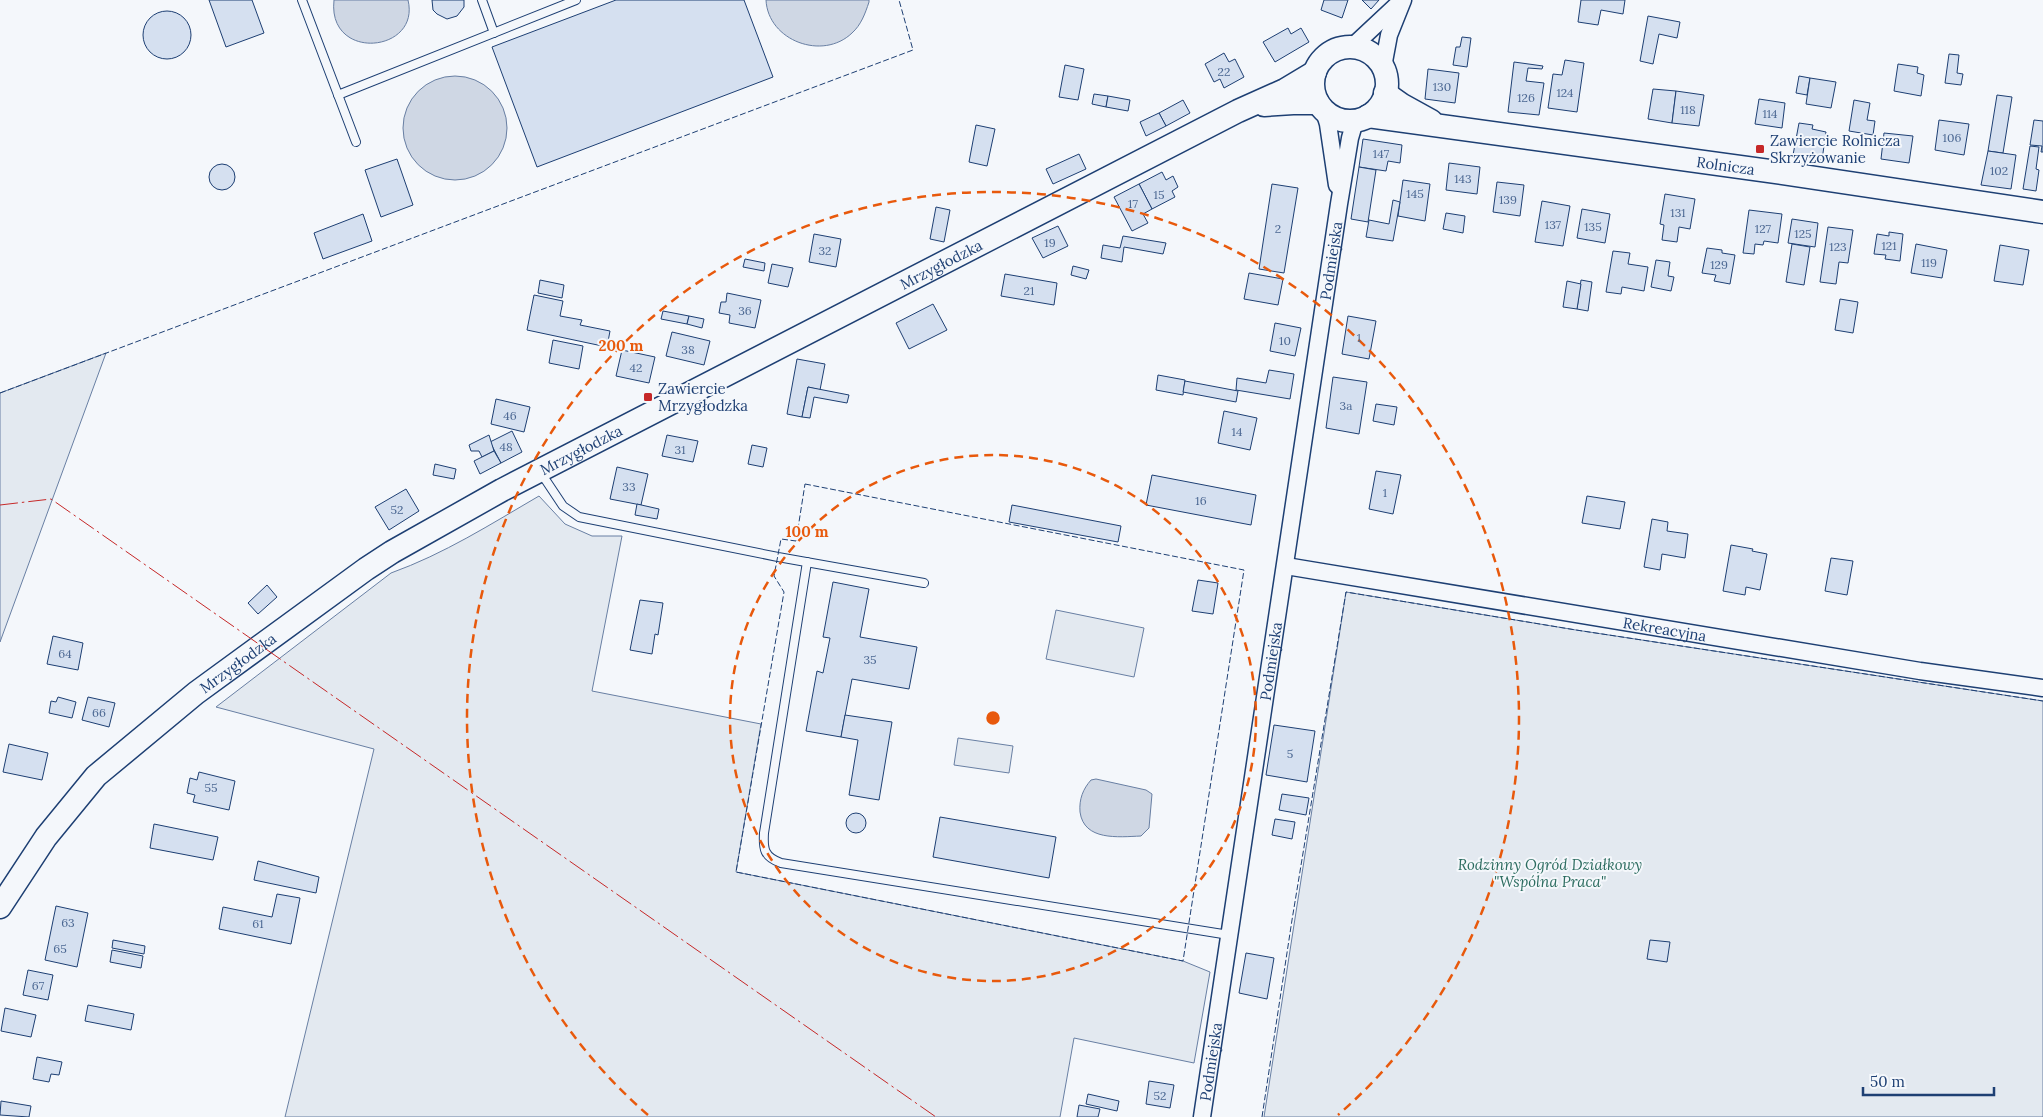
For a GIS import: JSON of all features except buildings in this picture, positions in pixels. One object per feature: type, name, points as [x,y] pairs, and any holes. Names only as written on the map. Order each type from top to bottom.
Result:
[{"type":"street","points":[[1352,47],[1403,0]]},
{"type":"street","points":[[1382,67],[1389,35],[1403,0]]},
{"type":"street","points":[[1352,47],[1365,50],[1376,58],[1382,67],[1386,78],[1385,93],[1383,101],[1376,110],[1362,119],[1339,119],[1321,107],[1313,88],[1315,72],[1328,54],[1340,48],[1352,47]]},
{"type":"street","name":"Mrzygłodzka","points":[[1248,108],[1315,72]]},
{"type":"street","name":"Rolnicza","points":[[1385,93],[1402,105],[1439,125]]},
{"type":"street","name":"Mrzygłodzka","points":[[0,907],[46,836],[96,776],[196,694],[338,588],[386,556],[446,521],[540,471],[1238,111],[1248,108],[1293,103],[1321,107]]},
{"type":"street","name":"Podmiejska","points":[[1321,107],[1328,124],[1339,204]]},
{"type":"street","name":"Rolnicza","points":[[1362,119],[1439,125],[2043,212]]},
{"type":"street","name":"Podmiejska","points":[[1202,1117],[1339,204],[1350,138],[1362,119]]},
{"type":"street","name":"Rekreacyjna","points":[[1286,566],[1910,669],[2043,688]]},
{"type":"lane","points":[[302,0],[356,142]]},
{"type":"lane","points":[[482,0],[494,33]]},
{"type":"lane","points":[[338,94],[576,0]]},
{"type":"lane","points":[[540,471],[563,506],[579,517],[924,583]]},
{"type":"lane","points":[[807,562],[764,832],[763,846],[765,854],[770,859],[781,863],[1230,935]]},
{"type":"green space","points":[[106,353],[0,642],[0,393]]},
{"type":"green space","points":[[539,496],[565,524],[592,536],[622,536],[592,691],[761,724],[736,872],[1183,961],[1210,972],[1194,1063],[1074,1038],[1060,1117],[285,1117],[374,749],[216,707],[391,573],[448,548]]},
{"type":"green space","name":"Rodzinny Ogród Działkowy \"Wspólna Praca\"","points":[[1346,592],[1576,630],[2043,701],[2043,1117],[1264,1117]]},
{"type":"green space","points":[[1056,610],[1144,628],[1134,677],[1046,659]]},
{"type":"green space","points":[[958,738],[1013,746],[1009,773],[954,765]]},
{"type":"shaded area","points":[[334,0],[408,0],[408,18],[401,31],[388,40],[373,43],[358,41],[344,34],[336,20]]},
{"type":"shaded area","points":[[766,0],[869,0],[869,2],[860,23],[852,33],[840,41],[827,45],[813,46],[786,36],[776,26],[769,14]]},
{"type":"shaded area","points":[[455,76],[475,80],[492,91],[503,108],[507,128],[503,148],[492,165],[475,176],[455,180],[435,176],[418,165],[407,148],[403,128],[407,108],[418,91],[435,80]]},
{"type":"shaded area","points":[[1096,779],[1146,790],[1152,794],[1149,828],[1141,836],[1103,835],[1095,833],[1088,828],[1080,812],[1080,803],[1086,787],[1091,780]]},
{"type":"fence","points":[[0,393],[913,50],[899,0]]},
{"type":"fence","points":[[805,484],[1244,570],[1183,961],[736,872],[784,592],[774,576],[781,539],[796,541],[805,484]]},
{"type":"fence","points":[[1262,1117],[1292,920],[1346,592],[1576,630],[2043,701]]},
{"type":"power","points":[[0,505],[51,499],[936,1117]]},
{"type":"place","name":"Zawiercie Rolnicza Skrzyżowanie","points":[[1760,149]]},
{"type":"place","name":"Zawiercie Mrzygłodzka","points":[[648,397]]}]
